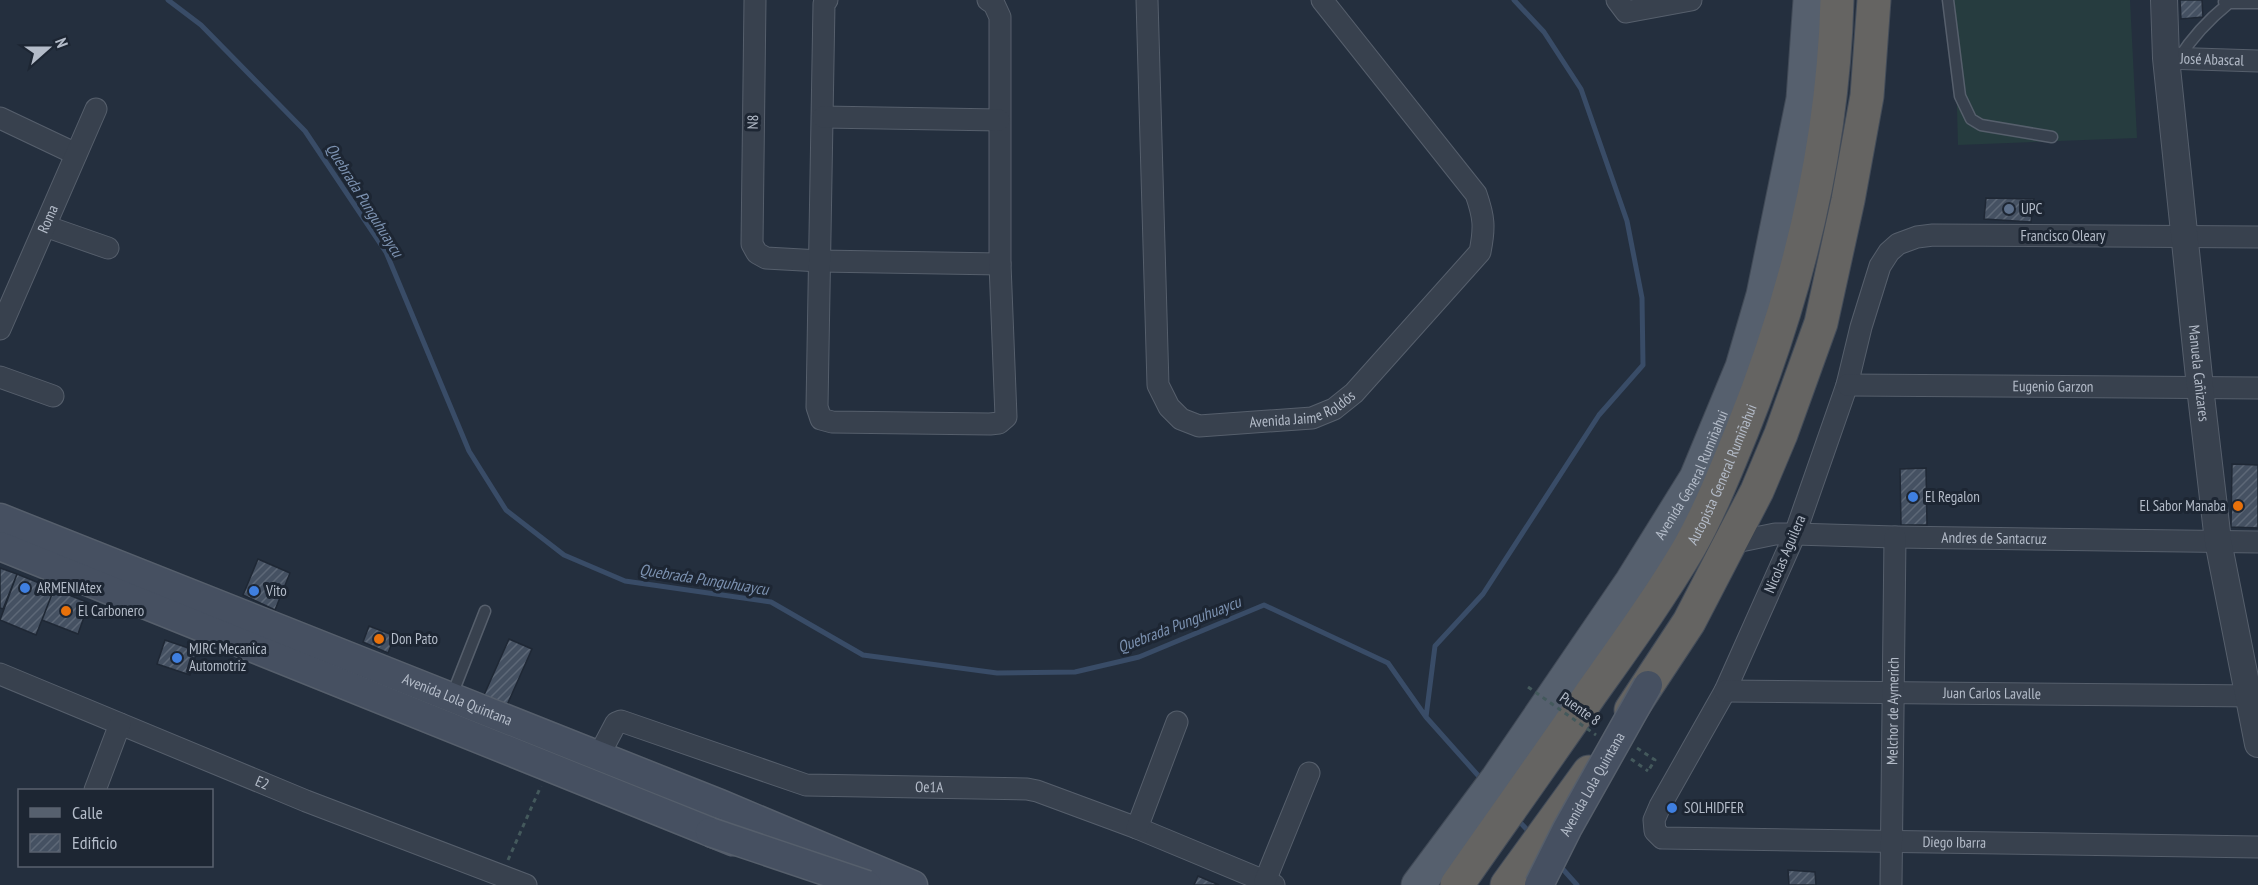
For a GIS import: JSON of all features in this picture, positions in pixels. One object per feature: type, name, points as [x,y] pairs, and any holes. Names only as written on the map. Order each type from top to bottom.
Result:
[{"type":"highway","name":"Autopista General Rumiñahui","points":[[1457,885],[1493,803],[1634,633],[1689,547],[1726,470],[1764,375],[1802,250],[1815,191],[1836,38],[1837,0]]},
{"type":"highway","points":[[1507,885],[1598,761],[1689,622],[1758,491],[1821,323],[1848,200],[1867,96],[1874,0]]},
{"type":"main road","name":"Avenida General Rumiñahui","points":[[1415,885],[1493,803],[1696,478],[1742,367],[1763,295],[1803,99],[1810,0]]},
{"type":"main road","name":"Avenida Lola Quintana","points":[[0,518],[720,804],[913,885]]},
{"type":"main road","name":"Avenida Lola Quintana","points":[[0,546],[843,885]]},
{"type":"main road","name":"Avenida Lola Quintana","points":[[1539,885],[1567,829],[1648,685]]},
{"type":"main road","name":"Avenida Lola Quintana","points":[[710,832],[867,885]]},
{"type":"street","name":"N8","points":[[755,0],[752,244],[757,253],[766,258],[820,261]]},
{"type":"street","points":[[826,0],[824,4],[817,407],[821,419],[832,422],[990,424],[999,423],[1006,417],[1000,264],[1000,17],[994,4],[988,0]]},
{"type":"street","name":"Avenida Jaime Roldós","points":[[1147,0],[1158,385],[1168,407],[1181,419],[1199,426],[1312,418],[1334,409],[1354,393],[1480,252],[1484,233],[1484,216],[1476,194],[1322,0]]},
{"type":"street","points":[[1622,6],[1691,0]]},
{"type":"street","name":"Manuela Cañizares","points":[[2164,0],[2173,58],[2185,235],[2199,387],[2218,541],[2253,696],[2258,744]]},
{"type":"street","name":"José Abascal","points":[[2173,58],[2258,61]]},
{"type":"street","name":"Roma","points":[[0,329],[7,293],[45,226],[96,109]]},
{"type":"street","points":[[823,117],[999,120]]},
{"type":"street","points":[[0,118],[76,154]]},
{"type":"street","points":[[45,226],[108,248]]},
{"type":"street","name":"Francisco Oleary","points":[[1880,266],[1889,252],[1898,244],[1924,236],[2258,237]]},
{"type":"street","points":[[820,261],[1000,264]]},
{"type":"street","name":"Nicolas Aguilera","points":[[1654,828],[1654,820],[1660,806],[1725,691],[1795,534],[1847,385],[1861,327],[1880,266]]},
{"type":"street","points":[[0,377],[53,396]]},
{"type":"street","name":"Eugenio Garzon","points":[[1847,385],[2258,388]]},
{"type":"street","points":[[0,501],[30,530]]},
{"type":"street","name":"Andres de Santacruz","points":[[1731,543],[1775,534],[2258,542]]},
{"type":"street","name":"Melchor de Aymerich","points":[[1891,885],[1895,537]]},
{"type":"street","name":"E2","points":[[0,674],[306,801],[526,885]]},
{"type":"street","name":"Juan Carlos Lavalle","points":[[1725,691],[2253,696]]},
{"type":"street","name":"Oe1A","points":[[598,757],[616,723],[621,721],[806,784],[1027,789],[1137,828],[1269,883]]},
{"type":"street","points":[[1137,828],[1177,722]]},
{"type":"street","points":[[95,789],[120,724]]},
{"type":"street","points":[[1269,883],[1309,773]]},
{"type":"street","name":"Diego Ibarra","points":[[1654,828],[1662,838],[2258,847]]},
{"type":"street","points":[[825,848],[843,885]]},
{"type":"lane","points":[[1948,0],[1960,96],[1971,118],[1981,125],[2052,136]]},
{"type":"lane","points":[[2173,58],[2225,2],[2258,3]]},
{"type":"lane","points":[[450,698],[485,611]]},
{"type":"path","name":"Puente 8","points":[[1528,687],[1602,739]]},
{"type":"path","points":[[1630,758],[1648,771],[1655,760]]},
{"type":"path","points":[[501,874],[549,768]]},
{"type":"green space","points":[[1954,0],[2130,0],[2137,138],[1958,145]]},
{"type":"building","points":[[2180,0],[2202,0],[2203,17],[2181,19]]},
{"type":"building","name":"UPC","points":[[1986,198],[2034,199],[2031,222],[1984,219]]},
{"type":"building","points":[[2232,464],[2258,465],[2258,528],[2231,527]]},
{"type":"building","name":"El Regalon","points":[[1926,468],[1927,525],[1901,525],[1900,469]]},
{"type":"building","points":[[258,559],[290,573],[275,610],[243,595]]},
{"type":"building","points":[[0,568],[17,574],[3,609],[0,608]]},
{"type":"building","points":[[17,574],[54,589],[36,635],[0,620]]},
{"type":"building","name":"El Carbonero","points":[[54,589],[89,603],[78,634],[42,620]]},
{"type":"building","name":"Don Pato","points":[[369,626],[395,636],[388,653],[363,642]]},
{"type":"building","points":[[509,639],[532,649],[507,705],[484,695]]},
{"type":"building","name":"MJRC Mecanica Automotriz","points":[[165,640],[197,651],[190,675],[157,664]]},
{"type":"building","points":[[1788,870],[1815,872],[1816,885],[1789,885]]},
{"type":"building","points":[[1198,876],[1219,885],[1194,885]]},
{"type":"waterway","name":"Quebrada Punguhuaycu","points":[[168,0],[201,25],[305,131],[386,252],[469,451],[506,510],[564,555],[625,581],[771,602],[863,655],[997,673],[1075,672],[1139,657],[1264,605],[1388,663],[1426,717],[1483,781]]},
{"type":"waterway","points":[[1426,717],[1435,646],[1483,594],[1599,415],[1643,365],[1642,298],[1627,221],[1581,89],[1544,32],[1514,0]]},
{"type":"waterway","name":"Quebrada Punguhuaycu","points":[[1517,819],[1531,834]]},
{"type":"waterway","name":"Quebrada Punguhuaycu","points":[[1560,866],[1577,885]]},
{"type":"place","name":"UPC","points":[[2009,209]]},
{"type":"place","name":"El Regalon","points":[[1913,497]]},
{"type":"place","name":"El Sabor Manaba","points":[[2238,506]]},
{"type":"place","name":"ARMENIAtex","points":[[25,588]]},
{"type":"place","name":"Vito","points":[[254,591]]},
{"type":"place","name":"El Carbonero","points":[[66,611]]},
{"type":"place","name":"Don Pato","points":[[379,639]]},
{"type":"place","name":"MJRC Mecanica Automotriz","points":[[177,658]]},
{"type":"place","name":"SOLHIDFER","points":[[1672,808]]}]
